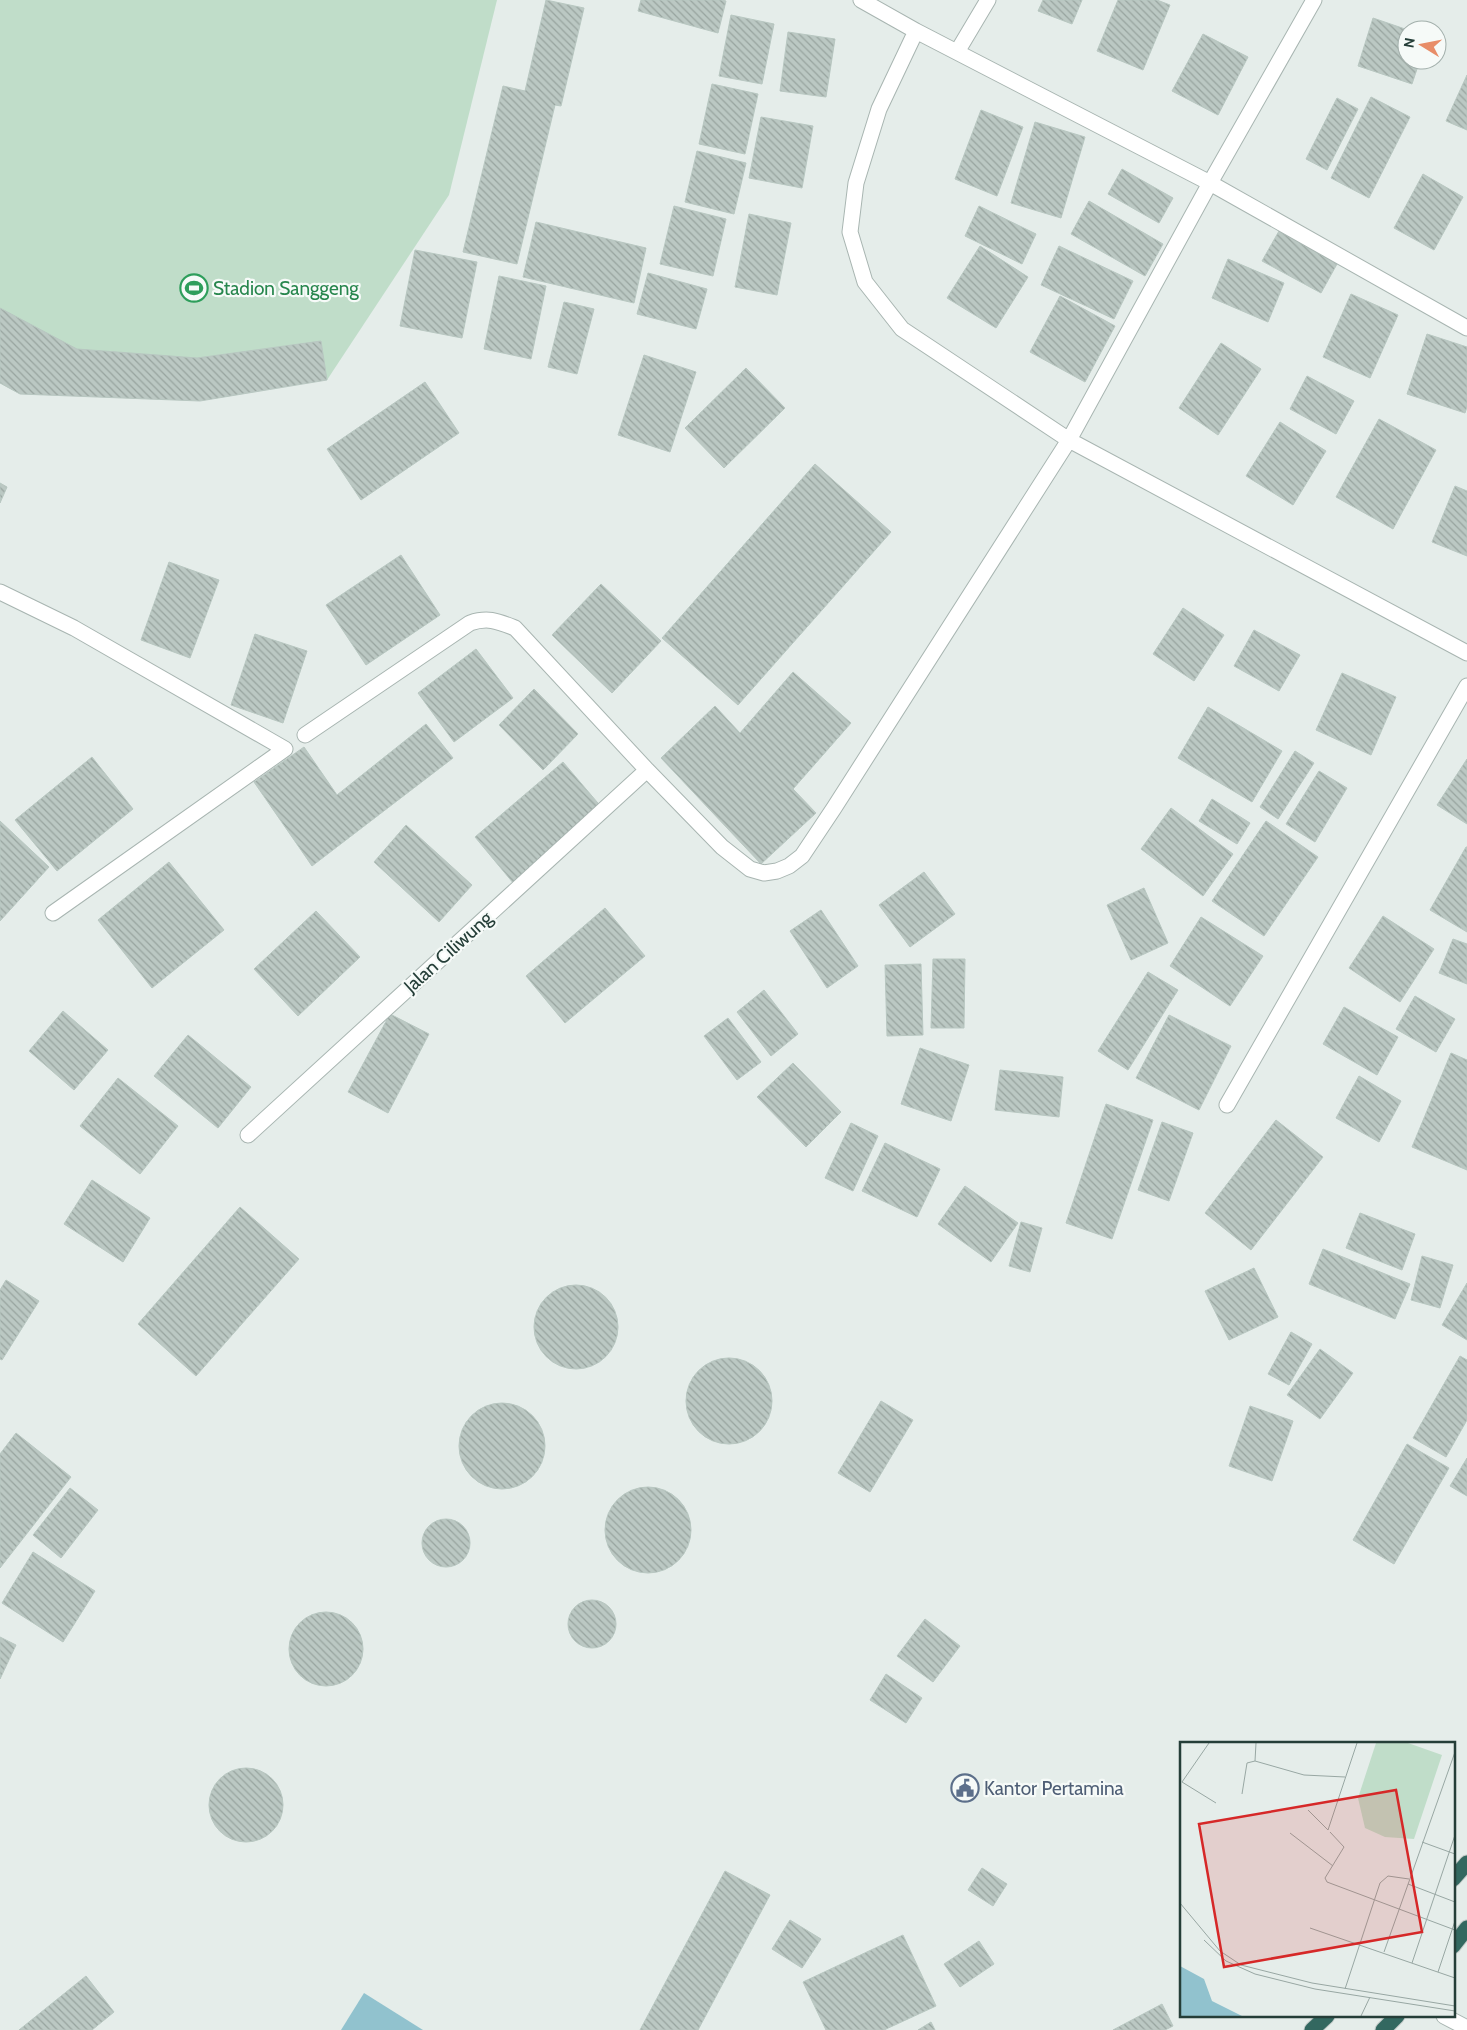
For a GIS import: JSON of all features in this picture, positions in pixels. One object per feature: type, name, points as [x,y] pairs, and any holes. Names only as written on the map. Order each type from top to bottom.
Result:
[{"type":"highway","points":[[1454,1878],[1467,1862]]},
{"type":"highway","points":[[1454,1945],[1467,1928]]},
{"type":"highway","points":[[1312,2030],[1325,2018]]},
{"type":"highway","points":[[1383,2030],[1395,2018]]},
{"type":"street","points":[[861,0],[916,31],[1210,183],[1467,328]]},
{"type":"street","points":[[957,52],[988,0]]},
{"type":"street","points":[[305,735],[470,623],[484,618],[515,628],[722,846],[750,869],[764,873],[777,871],[789,866],[802,856],[1069,440],[1210,183],[1314,0]]},
{"type":"street","points":[[916,31],[879,109],[856,183],[850,232],[865,282],[902,328],[1069,440],[1467,653]]},
{"type":"street","points":[[0,592],[74,628],[285,749],[53,913]]},
{"type":"street","points":[[1227,1105],[1467,686]]},
{"type":"street","name":"Jalan Ciliwung","points":[[248,1135],[648,770]]},
{"type":"street","points":[[1448,2018],[1467,2028]]},
{"type":"green space","name":"Stadion Sanggeng","points":[[0,0],[497,0],[449,195],[327,380],[20,394],[0,383]]},
{"type":"water","points":[[364,1993],[423,2030],[341,2030]]},
{"type":"building","points":[[546,0],[584,8],[561,106],[555,105],[517,264],[463,252],[503,86],[525,91]]},
{"type":"building","points":[[641,0],[726,1],[718,33],[638,11]]},
{"type":"building","points":[[1043,0],[1082,0],[1072,24],[1038,11]]},
{"type":"building","points":[[1118,0],[1157,0],[1170,5],[1143,70],[1097,51]]},
{"type":"building","points":[[731,15],[774,24],[762,84],[719,76]]},
{"type":"building","points":[[1373,18],[1397,26],[1397,70],[1417,70],[1412,84],[1358,66]]},
{"type":"building","points":[[788,32],[835,39],[826,97],[780,91]]},
{"type":"building","points":[[1203,34],[1248,57],[1218,115],[1172,91]]},
{"type":"building","points":[[1467,75],[1467,130],[1446,121]]},
{"type":"building","points":[[712,84],[758,94],[745,154],[699,144]]},
{"type":"building","points":[[1371,97],[1410,117],[1369,198],[1331,178]]},
{"type":"building","points":[[1337,98],[1358,109],[1327,170],[1306,159]]},
{"type":"building","points":[[981,110],[1023,127],[997,196],[955,179]]},
{"type":"building","points":[[761,117],[813,126],[802,188],[749,178]]},
{"type":"building","points":[[1035,122],[1085,137],[1061,218],[1011,203]]},
{"type":"building","points":[[697,151],[746,163],[734,214],[685,202]]},
{"type":"building","points":[[1122,169],[1173,198],[1159,223],[1108,194]]},
{"type":"building","points":[[1423,174],[1463,197],[1434,250],[1394,228]]},
{"type":"building","points":[[1089,201],[1163,244],[1145,276],[1071,234]]},
{"type":"building","points":[[674,206],[726,219],[713,276],[660,264]]},
{"type":"building","points":[[979,206],[1036,234],[1022,264],[965,236]]},
{"type":"building","points":[[749,214],[791,223],[777,295],[735,287]]},
{"type":"building","points":[[536,222],[646,248],[634,303],[523,277]]},
{"type":"building","points":[[1279,231],[1337,264],[1321,293],[1262,261]]},
{"type":"building","points":[[980,246],[1028,277],[996,328],[947,298]]},
{"type":"building","points":[[1059,246],[1133,281],[1114,319],[1041,285]]},
{"type":"building","points":[[415,250],[477,262],[462,338],[400,326]]},
{"type":"building","points":[[1228,259],[1284,283],[1268,322],[1212,298]]},
{"type":"building","points":[[648,273],[707,289],[696,329],[637,314]]},
{"type":"building","points":[[499,276],[546,286],[531,359],[484,349]]},
{"type":"building","points":[[1351,294],[1398,315],[1370,378],[1323,357]]},
{"type":"building","points":[[1060,296],[1115,326],[1085,382],[1030,352]]},
{"type":"building","points":[[564,302],[594,309],[577,374],[548,367]]},
{"type":"building","points":[[0,308],[77,349],[197,358],[321,341],[327,380],[200,401],[20,394],[0,383]]},
{"type":"building","points":[[1427,334],[1467,347],[1467,407],[1465,413],[1407,394]]},
{"type":"building","points":[[1221,343],[1261,369],[1218,435],[1179,408]]},
{"type":"building","points":[[644,355],[696,372],[670,452],[618,435]]},
{"type":"building","points":[[746,368],[785,408],[724,468],[685,428]]},
{"type":"building","points":[[1307,376],[1354,401],[1336,434],[1290,409]]},
{"type":"building","points":[[425,382],[459,433],[361,500],[327,449]]},
{"type":"building","points":[[1379,419],[1436,450],[1393,529],[1336,497]]},
{"type":"building","points":[[1280,422],[1326,451],[1293,505],[1246,476]]},
{"type":"building","points":[[815,464],[891,532],[738,705],[662,638]]},
{"type":"building","points":[[0,483],[7,487],[0,503]]},
{"type":"building","points":[[1455,486],[1467,491],[1467,556],[1432,542]]},
{"type":"building","points":[[401,555],[440,615],[366,665],[326,605]]},
{"type":"building","points":[[169,562],[219,580],[190,658],[141,640]]},
{"type":"building","points":[[601,584],[661,641],[612,693],[552,635]]},
{"type":"building","points":[[1183,608],[1224,635],[1194,681],[1153,654]]},
{"type":"building","points":[[1254,630],[1300,655],[1279,691],[1234,666]]},
{"type":"building","points":[[255,634],[307,651],[283,723],[231,705]]},
{"type":"building","points":[[476,649],[513,698],[454,742],[418,693]]},
{"type":"building","points":[[793,672],[851,723],[793,789],[816,813],[761,864],[661,758],[715,706],[740,733]]},
{"type":"building","points":[[1342,673],[1396,697],[1371,755],[1316,730]]},
{"type":"building","points":[[534,689],[578,734],[543,770],[499,725]]},
{"type":"building","points":[[1208,707],[1282,751],[1252,802],[1178,758]]},
{"type":"building","points":[[426,724],[453,758],[312,866],[254,782],[304,747],[337,795]]},
{"type":"building","points":[[1295,751],[1314,763],[1278,819],[1260,807]]},
{"type":"building","points":[[92,757],[133,809],[57,871],[15,820]]},
{"type":"building","points":[[1467,759],[1467,824],[1437,805]]},
{"type":"building","points":[[563,762],[603,809],[514,884],[475,837]]},
{"type":"building","points":[[1319,771],[1347,788],[1315,842],[1286,824]]},
{"type":"building","points":[[1212,799],[1250,823],[1237,844],[1199,821]]},
{"type":"building","points":[[1171,808],[1233,854],[1203,896],[1141,849]]},
{"type":"building","points":[[0,821],[49,867],[0,921]]},
{"type":"building","points":[[1266,821],[1318,857],[1264,936],[1212,901]]},
{"type":"building","points":[[406,825],[472,885],[439,922],[374,862]]},
{"type":"building","points":[[1467,847],[1467,932],[1430,910]]},
{"type":"building","points":[[169,862],[224,930],[152,988],[98,920]]},
{"type":"building","points":[[924,872],[955,914],[910,947],[879,905]]},
{"type":"building","points":[[1144,888],[1168,943],[1131,960],[1107,905]]},
{"type":"building","points":[[605,908],[645,956],[565,1023],[526,976]]},
{"type":"building","points":[[821,910],[858,966],[827,988],[790,931]]},
{"type":"building","points":[[316,911],[360,957],[298,1016],[254,969]]},
{"type":"building","points":[[1383,916],[1434,949],[1400,1002],[1349,968]]},
{"type":"building","points":[[1201,917],[1263,956],[1230,1006],[1170,966]]},
{"type":"building","points":[[1453,939],[1467,944],[1467,984],[1439,973]]},
{"type":"building","points":[[933,959],[965,959],[964,1028],[931,1028]]},
{"type":"building","points":[[921,964],[923,1035],[887,1036],[885,965]]},
{"type":"building","points":[[1148,972],[1178,990],[1128,1070],[1098,1051]]},
{"type":"building","points":[[764,990],[798,1034],[771,1056],[737,1012]]},
{"type":"building","points":[[1415,996],[1455,1019],[1436,1052],[1396,1029]]},
{"type":"building","points":[[1344,1007],[1398,1037],[1377,1075],[1323,1044]]},
{"type":"building","points":[[63,1011],[108,1050],[74,1090],[29,1051]]},
{"type":"building","points":[[390,1014],[429,1034],[388,1113],[348,1092]]},
{"type":"building","points":[[1169,1015],[1231,1046],[1199,1110],[1136,1078]]},
{"type":"building","points":[[728,1018],[761,1062],[737,1080],[704,1036]]},
{"type":"building","points":[[188,1035],[251,1087],[218,1128],[154,1076]]},
{"type":"building","points":[[920,1048],[969,1065],[951,1121],[901,1104]]},
{"type":"building","points":[[1451,1053],[1467,1060],[1467,1170],[1412,1147]]},
{"type":"building","points":[[793,1063],[841,1112],[806,1147],[757,1097]]},
{"type":"building","points":[[1000,1070],[1063,1077],[1059,1117],[995,1110]]},
{"type":"building","points":[[1359,1076],[1401,1101],[1379,1142],[1336,1118]]},
{"type":"building","points":[[118,1078],[178,1126],[140,1174],[80,1126]]},
{"type":"building","points":[[1106,1104],[1153,1120],[1112,1239],[1066,1223]]},
{"type":"building","points":[[1276,1120],[1323,1157],[1251,1250],[1205,1213]]},
{"type":"building","points":[[1162,1122],[1193,1133],[1169,1201],[1138,1190]]},
{"type":"building","points":[[851,1123],[878,1136],[853,1191],[825,1178]]},
{"type":"building","points":[[885,1143],[940,1169],[917,1217],[862,1191]]},
{"type":"building","points":[[92,1180],[150,1218],[123,1262],[64,1224]]},
{"type":"building","points":[[965,1186],[1018,1223],[991,1262],[938,1224]]},
{"type":"building","points":[[240,1207],[299,1259],[196,1376],[138,1324]]},
{"type":"building","points":[[1360,1213],[1415,1234],[1402,1270],[1346,1248]]},
{"type":"building","points":[[1021,1222],[1042,1228],[1030,1272],[1009,1266]]},
{"type":"building","points":[[1323,1249],[1410,1284],[1395,1319],[1309,1284]]},
{"type":"building","points":[[1422,1256],[1453,1265],[1440,1308],[1411,1300]]},
{"type":"building","points":[[1254,1268],[1278,1317],[1229,1340],[1205,1291]]},
{"type":"building","points":[[6,1280],[39,1301],[2,1360],[0,1359],[0,1290]]},
{"type":"building","points":[[1467,1283],[1467,1340],[1442,1325]]},
{"type":"building","points":[[568,1285],[584,1285],[600,1292],[611,1303],[618,1319],[615,1343],[606,1357],[600,1362],[584,1369],[568,1369],[552,1362],[541,1351],[534,1335],[534,1319],[541,1303],[552,1292]]},
{"type":"building","points":[[1291,1332],[1312,1344],[1289,1385],[1268,1374]]},
{"type":"building","points":[[1320,1349],[1353,1373],[1320,1419],[1287,1395]]},
{"type":"building","points":[[1460,1356],[1467,1360],[1467,1420],[1446,1457],[1413,1438]]},
{"type":"building","points":[[729,1358],[745,1362],[759,1371],[768,1385],[772,1401],[768,1417],[759,1431],[745,1440],[729,1444],[713,1440],[699,1431],[690,1417],[686,1401],[690,1385],[699,1371],[713,1362]]},
{"type":"building","points":[[881,1401],[913,1420],[870,1492],[838,1473]]},
{"type":"building","points":[[502,1403],[518,1407],[532,1416],[541,1430],[545,1446],[541,1462],[532,1476],[518,1485],[502,1489],[486,1485],[472,1476],[463,1462],[459,1446],[463,1430],[472,1416],[486,1407]]},
{"type":"building","points":[[1250,1406],[1293,1421],[1272,1481],[1229,1466]]},
{"type":"building","points":[[16,1433],[71,1477],[0,1568],[0,1454]]},
{"type":"building","points":[[1407,1444],[1449,1468],[1394,1564],[1353,1540]]},
{"type":"building","points":[[1467,1458],[1467,1496],[1450,1486]]},
{"type":"building","points":[[648,1487],[664,1491],[678,1500],[687,1514],[691,1530],[687,1546],[678,1560],[664,1569],[648,1573],[632,1569],[618,1560],[609,1546],[605,1530],[609,1514],[618,1500],[632,1491]]},
{"type":"building","points":[[70,1488],[98,1510],[61,1558],[33,1535]]},
{"type":"building","points":[[446,1519],[455,1521],[463,1526],[468,1534],[470,1543],[468,1552],[463,1560],[455,1565],[446,1567],[437,1565],[429,1560],[424,1552],[422,1543],[424,1534],[429,1526],[437,1521]]},
{"type":"building","points":[[33,1552],[95,1591],[63,1642],[2,1603]]},
{"type":"building","points":[[592,1600],[601,1602],[609,1607],[614,1615],[616,1624],[614,1633],[609,1641],[601,1646],[592,1648],[583,1646],[575,1641],[570,1633],[568,1624],[570,1615],[575,1607],[583,1602]]},
{"type":"building","points":[[326,1612],[347,1618],[357,1628],[363,1649],[357,1670],[347,1680],[326,1686],[305,1680],[295,1670],[289,1649],[295,1628],[305,1618]]},
{"type":"building","points":[[925,1619],[960,1646],[933,1682],[897,1656]]},
{"type":"building","points":[[0,1637],[16,1645],[0,1679]]},
{"type":"building","points":[[886,1674],[922,1698],[906,1723],[870,1700]]},
{"type":"building","points":[[246,1768],[267,1774],[277,1784],[283,1805],[277,1826],[267,1836],[246,1842],[225,1836],[215,1826],[209,1805],[215,1784],[225,1774]]},
{"type":"building","points":[[982,1868],[1007,1884],[993,1906],[968,1890]]},
{"type":"building","points":[[725,1871],[770,1895],[698,2030],[640,2030]]},
{"type":"building","points":[[790,1920],[821,1939],[802,1968],[772,1949]]},
{"type":"building","points":[[903,1935],[936,2006],[884,2030],[826,2030],[803,1982]]},
{"type":"building","points":[[979,1941],[994,1964],[960,1987],[944,1964]]},
{"type":"building","points":[[86,1976],[114,2012],[92,2030],[19,2030]]},
{"type":"building","points":[[1162,2004],[1173,2026],[1165,2030],[1113,2030]]},
{"type":"building","points":[[931,2022],[935,2030],[918,2030]]},
{"type":"place","name":"Stadion Sanggeng","points":[[194,288]]},
{"type":"place","name":"Kantor Pertamina","points":[[965,1788]]}]
